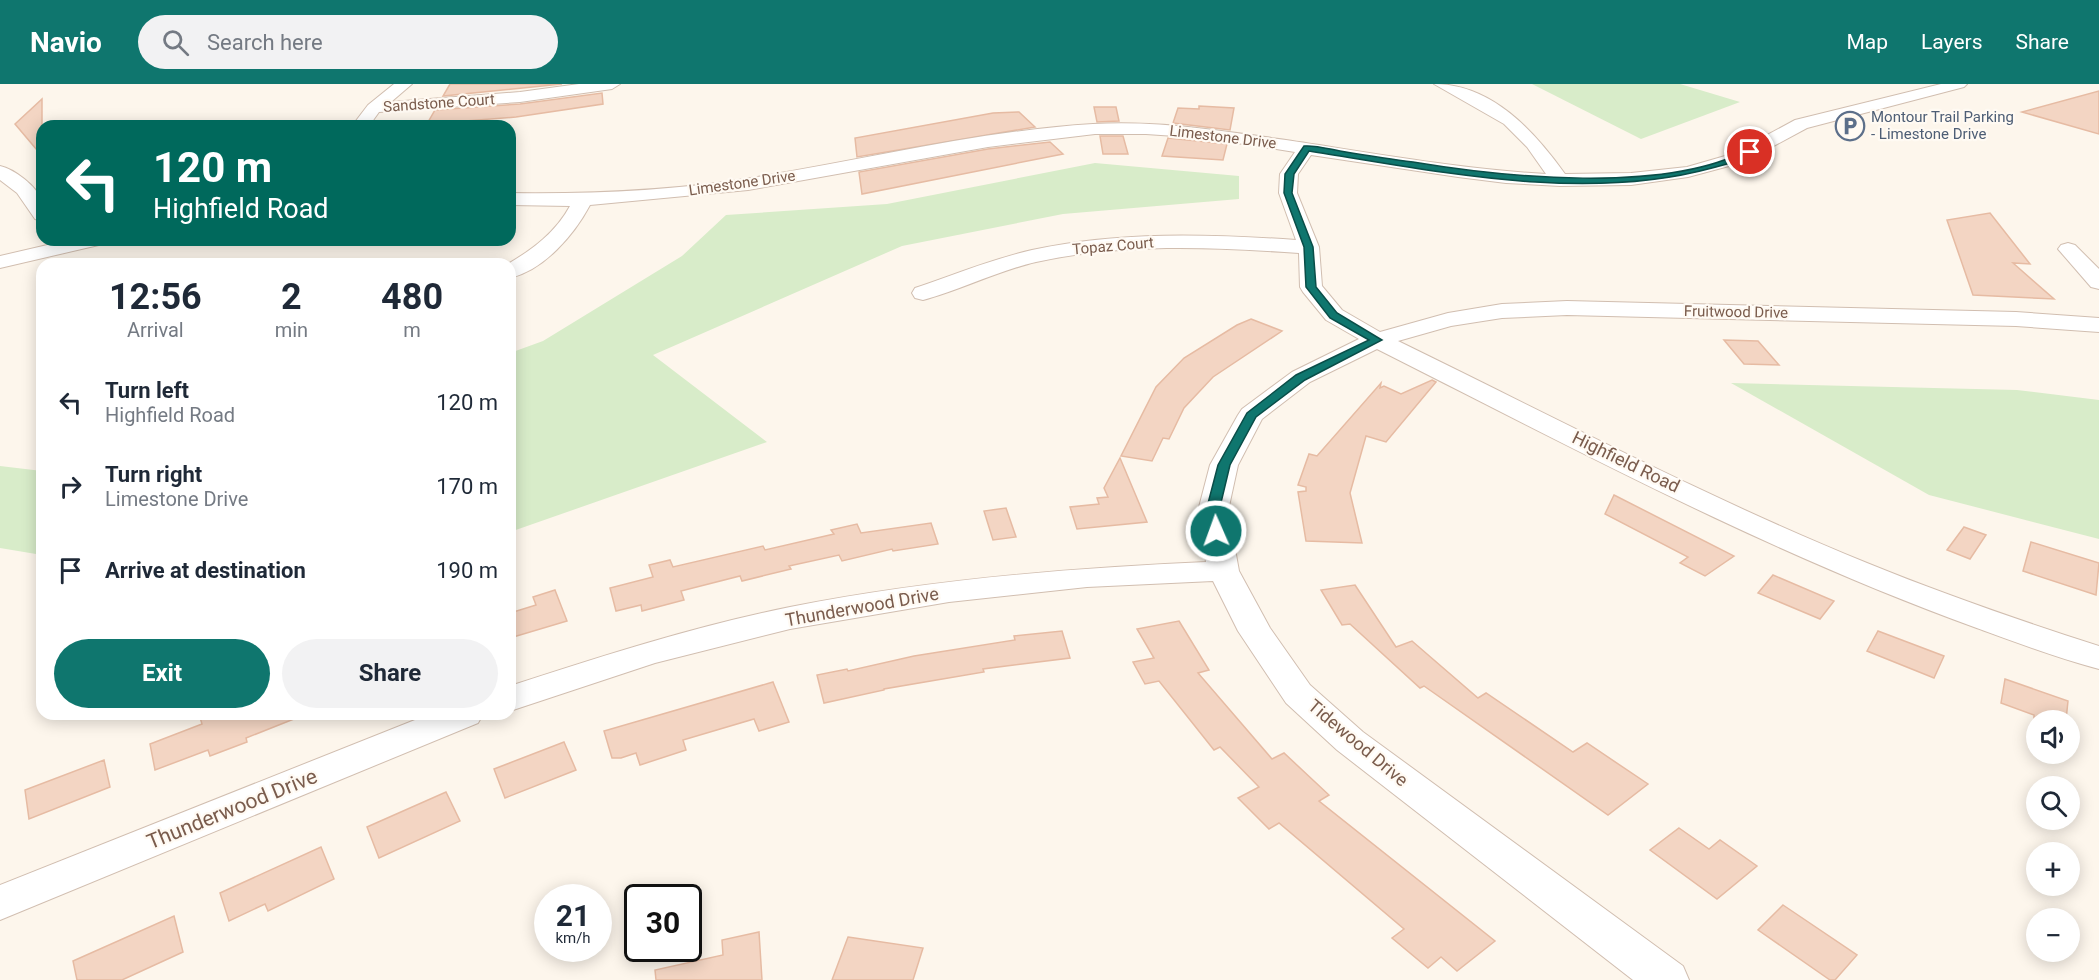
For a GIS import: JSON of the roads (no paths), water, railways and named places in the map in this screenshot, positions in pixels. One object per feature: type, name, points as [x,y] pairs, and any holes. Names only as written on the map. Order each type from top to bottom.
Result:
[{"type":"street","points":[[365,120],[374,108],[404,84]]},
{"type":"street","name":"Sandstone Court","points":[[374,108],[520,97],[612,84]]},
{"type":"street","points":[[1442,84],[1478,100],[1504,116],[1529,138],[1560,180]]},
{"type":"street","name":"Limestone Drive","points":[[516,200],[583,200],[664,194],[748,184],[988,142],[1095,129],[1146,129],[1205,133],[1458,172],[1560,180],[1631,179],[1688,172],[1738,158],[1801,124],[1959,84]]},
{"type":"street","name":"Highfield Road","points":[[1307,148],[1289,174],[1288,193],[1309,247],[1311,287],[1334,315],[1377,340],[1744,520],[1856,570],[2004,626],[2099,658]]},
{"type":"street","points":[[0,171],[24,189],[36,206]]},
{"type":"street","points":[[516,268],[548,248],[572,224],[583,200]]},
{"type":"street","name":"Topaz Court","points":[[923,293],[1030,257],[1088,246],[1150,242],[1215,242],[1309,247]]},
{"type":"street","points":[[0,262],[55,246]]},
{"type":"street","points":[[2068,249],[2099,282]]},
{"type":"street","name":"Fruitwood Drive","points":[[1377,340],[1448,320],[1502,311],[1567,308],[2016,319],[2099,325]]},
{"type":"street","name":"Tidewood Drive","points":[[1377,340],[1300,377],[1251,415],[1224,465],[1213,511],[1223,571],[1255,631],[1298,694],[1350,741],[1667,980]]},
{"type":"street","name":"Thunderwood Drive","points":[[516,697],[646,654],[790,618],[949,592],[1087,577],[1223,571]]},
{"type":"street","name":"Thunderwood Drive","points":[[0,903],[450,720]]},
{"type":"place","name":"Montour Trail Parking - Limestone Drive","points":[[1850,126]]}]
